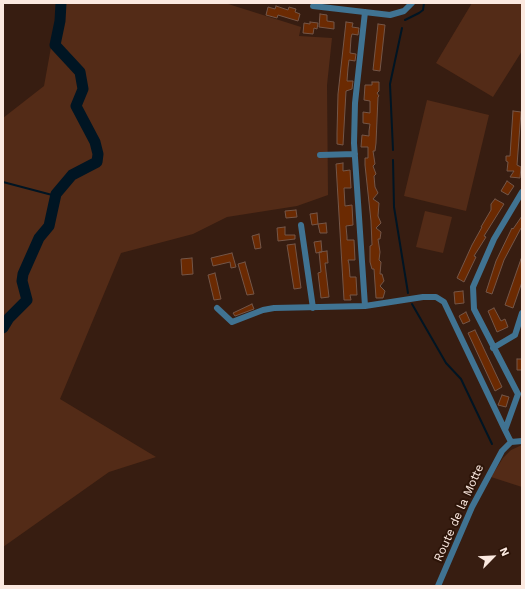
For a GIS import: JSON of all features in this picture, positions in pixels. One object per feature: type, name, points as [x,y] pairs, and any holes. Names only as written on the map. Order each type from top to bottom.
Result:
[{"type":"street","points":[[349,3],[349,10]]},
{"type":"street","points":[[313,6],[390,15],[404,11],[412,3]]},
{"type":"street","points":[[365,12],[355,103],[355,154],[365,306]]},
{"type":"street","points":[[320,155],[355,154]]},
{"type":"street","points":[[505,430],[518,394],[474,309],[473,287],[494,239],[520,201],[522,192]]},
{"type":"street","points":[[301,225],[313,308]]},
{"type":"street","points":[[217,308],[232,322],[263,310],[274,308],[365,306],[423,297],[436,297],[444,302],[511,442],[522,441]]},
{"type":"street","points":[[493,348],[514,335],[522,313]]},
{"type":"street","name":"Route de la Motte","points":[[438,586],[488,474],[502,451],[511,442]]},
{"type":"shaded area","points":[[59,3],[225,3],[301,27],[299,36],[332,38],[327,85],[328,195],[297,206],[227,217],[193,234],[121,253],[60,399],[156,457],[109,472],[3,547],[3,118],[44,86]]},
{"type":"shaded area","points":[[472,3],[522,3],[522,51],[493,97],[436,63]]},
{"type":"shaded area","points":[[427,100],[489,115],[466,211],[404,196]]},
{"type":"shaded area","points":[[425,211],[452,217],[443,253],[416,247]]},
{"type":"shaded area","points":[[522,445],[522,487],[491,477],[503,458],[511,450]]},
{"type":"building","points":[[276,6],[288,10],[289,7],[296,9],[295,12],[300,14],[298,21],[278,15],[277,18],[266,15],[268,7],[275,9]]},
{"type":"building","points":[[320,14],[327,15],[327,21],[334,22],[334,29],[319,27]]},
{"type":"building","points":[[310,22],[318,23],[317,29],[314,28],[313,34],[303,33],[304,23],[310,24]]},
{"type":"building","points":[[346,22],[353,23],[352,27],[359,28],[358,35],[352,34],[351,38],[350,53],[356,54],[355,61],[349,60],[347,81],[353,81],[352,89],[346,91],[343,145],[337,144],[337,133],[338,94]]},
{"type":"building","points":[[378,24],[385,25],[380,71],[373,70]]},
{"type":"building","points":[[372,82],[379,82],[379,91],[377,93],[379,96],[376,143],[375,151],[373,151],[375,164],[373,166],[376,174],[374,176],[375,187],[378,193],[373,199],[379,203],[378,216],[381,223],[376,228],[381,232],[380,239],[378,239],[380,252],[379,260],[381,262],[380,274],[382,274],[384,281],[380,286],[385,291],[383,298],[376,298],[374,269],[372,269],[370,262],[370,246],[372,245],[371,221],[365,165],[365,158],[368,158],[368,147],[361,147],[362,135],[369,136],[370,124],[363,123],[363,112],[370,113],[370,101],[364,100],[365,85],[372,85]]},
{"type":"building","points":[[513,111],[521,112],[517,165],[521,167],[520,178],[510,177],[514,171],[507,171],[508,162],[506,161],[506,156],[510,156]]},
{"type":"building","points":[[343,163],[343,171],[350,170],[351,188],[344,188],[345,206],[352,205],[353,225],[346,226],[347,240],[354,240],[355,260],[348,260],[350,277],[356,277],[357,295],[350,295],[351,300],[344,300],[336,164]]},
{"type":"building","points":[[507,181],[514,186],[508,195],[501,191]]},
{"type":"building","points":[[495,199],[504,204],[484,236],[486,237],[474,256],[476,257],[464,282],[457,278],[481,227],[491,210],[491,204]]},
{"type":"building","points":[[296,210],[297,217],[286,218],[285,211]]},
{"type":"building","points":[[317,213],[318,224],[312,225],[310,214]]},
{"type":"building","points":[[522,216],[522,228],[504,260],[492,294],[486,292],[496,261],[512,228],[513,229]]},
{"type":"building","points":[[326,223],[327,233],[320,233],[318,224]]},
{"type":"building","points":[[285,227],[285,235],[295,235],[295,239],[278,241],[277,228]]},
{"type":"building","points":[[259,234],[261,248],[255,249],[252,236]]},
{"type":"building","points":[[321,241],[322,252],[316,253],[314,242]]},
{"type":"building","points":[[295,244],[301,288],[294,289],[287,245]]},
{"type":"building","points":[[327,251],[328,263],[325,263],[329,297],[321,298],[318,273],[321,272],[319,252]]},
{"type":"building","points":[[232,253],[236,267],[231,268],[230,262],[213,266],[211,258]]},
{"type":"building","points":[[192,258],[193,274],[182,275],[181,259]]},
{"type":"building","points":[[521,259],[522,282],[513,308],[505,305]]},
{"type":"building","points":[[245,262],[254,294],[247,295],[238,264]]},
{"type":"building","points":[[215,273],[221,299],[214,300],[208,275]]},
{"type":"building","points":[[463,291],[464,303],[455,304],[454,292]]},
{"type":"building","points":[[252,304],[254,309],[235,316],[233,313]]},
{"type":"building","points":[[494,308],[501,321],[505,319],[508,327],[497,332],[488,311]]},
{"type":"building","points":[[466,312],[470,321],[463,324],[459,316]]},
{"type":"building","points":[[475,330],[502,387],[495,391],[468,333]]},
{"type":"building","points":[[517,359],[522,359],[522,370],[517,370]]},
{"type":"building","points":[[502,395],[509,397],[506,407],[498,405]]},
{"type":"waterway","points":[[3,328],[9,318],[27,300],[22,281],[23,274],[39,238],[49,226],[56,194],[72,175],[97,162],[98,154],[95,142],[76,106],[83,89],[80,72],[55,45],[60,21],[61,3]]},
{"type":"waterway","points":[[405,20],[423,10],[424,3]]},
{"type":"waterway","points":[[393,150],[390,84],[402,28]]},
{"type":"waterway","points":[[393,160],[394,207],[408,293]]},
{"type":"waterway","points":[[3,182],[56,196]]},
{"type":"waterway","points":[[412,304],[446,363],[461,379],[492,444]]}]
